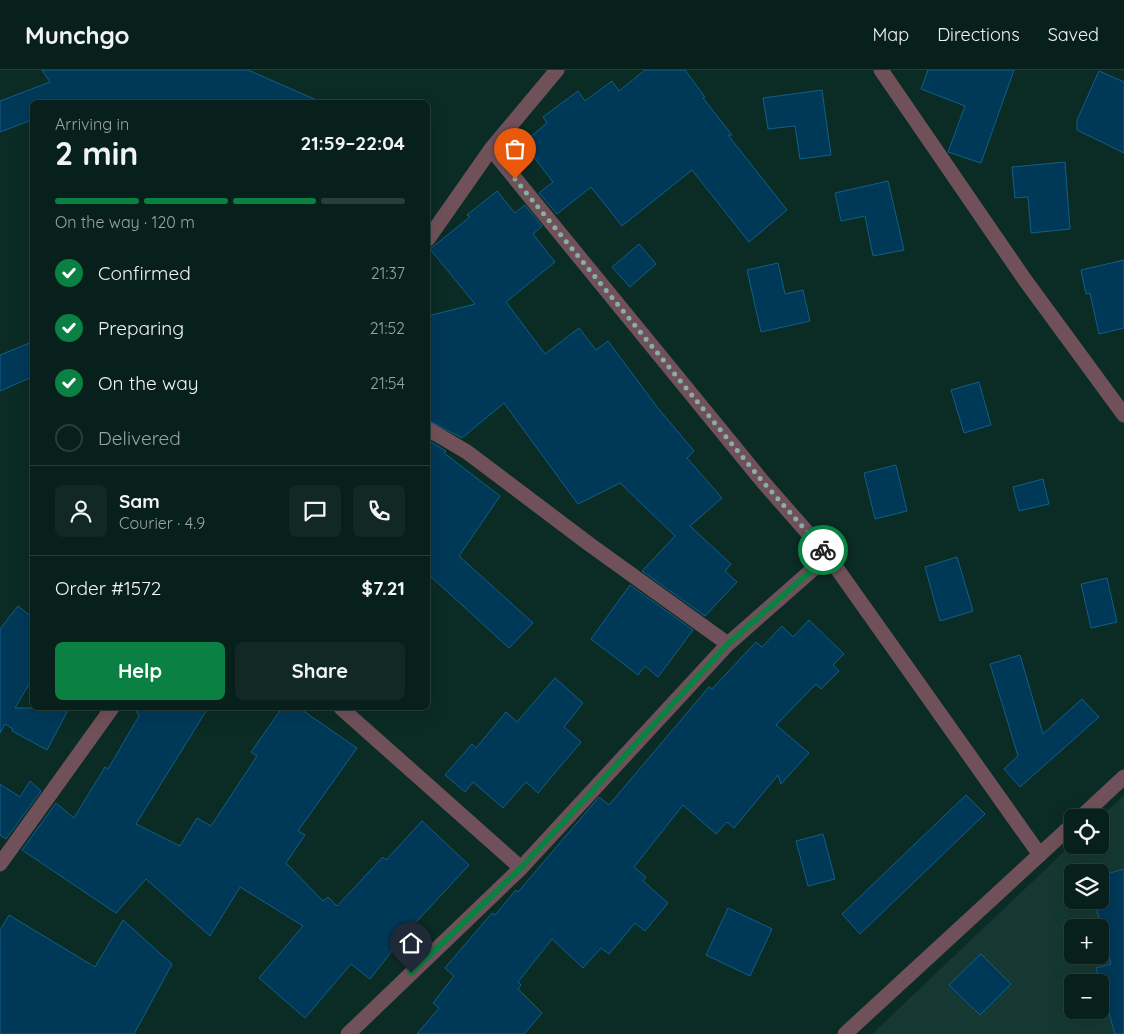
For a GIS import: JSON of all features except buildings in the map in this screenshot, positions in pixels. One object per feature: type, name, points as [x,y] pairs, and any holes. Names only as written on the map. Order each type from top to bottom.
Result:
[{"type":"street","points":[[430,236],[491,149],[557,70]]},
{"type":"street","points":[[881,70],[1025,280],[1124,415]]},
{"type":"street","points":[[491,149],[763,482],[828,556],[1040,854]]},
{"type":"street","points":[[430,430],[466,452],[728,644]]},
{"type":"street","points":[[348,1034],[521,868],[728,644],[828,556]]},
{"type":"street","points":[[0,864],[111,710]]},
{"type":"street","points":[[343,710],[521,868]]},
{"type":"street","points":[[1090,809],[1124,777]]},
{"type":"street","points":[[845,1034],[1064,832]]},
{"type":"shaded area","points":[[1124,795],[1124,1034],[872,1034],[1064,852],[1064,854],[1109,854],[1109,809]]},
{"type":"way so far","points":[[515,179],[763,482],[823,550]]},
{"type":"route","points":[[411,973],[521,868],[728,644],[828,556],[823,550]]}]
